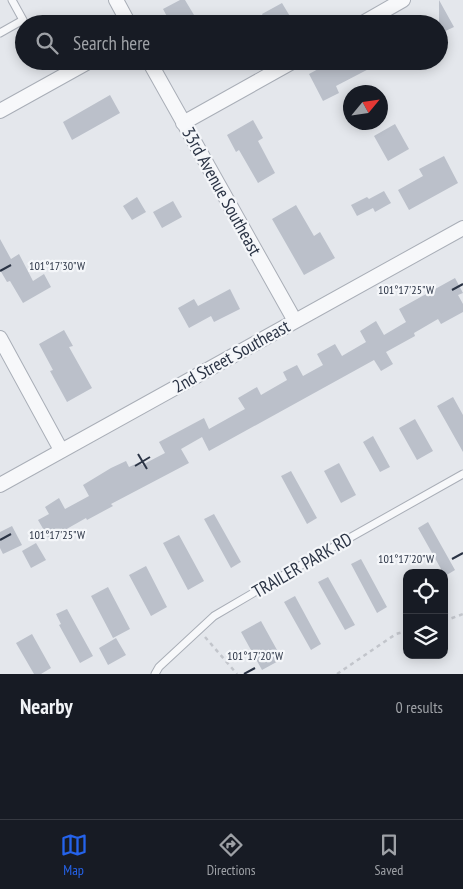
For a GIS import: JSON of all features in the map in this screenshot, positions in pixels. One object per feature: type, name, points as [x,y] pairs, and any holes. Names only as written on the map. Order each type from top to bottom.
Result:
[{"type":"street","points":[[116,0],[124,15]]},
{"type":"street","points":[[377,15],[403,0]]},
{"type":"street","points":[[0,111],[74,70]]},
{"type":"street","name":"33rd Avenue Southeast","points":[[154,70],[295,321]]},
{"type":"street","points":[[183,123],[278,70]]},
{"type":"street","name":"2nd Street Southeast","points":[[0,485],[463,228]]},
{"type":"street","points":[[0,338],[62,450]]},
{"type":"lane","points":[[12,0],[21,15]]},
{"type":"lane","points":[[0,33],[15,25]]},
{"type":"lane","name":"TRAILER PARK RD","points":[[155,674],[159,667],[214,616],[463,474]]},
{"type":"path","points":[[448,620],[463,614]]},
{"type":"path","points":[[337,674],[396,634],[403,632]]},
{"type":"path","points":[[204,636],[238,674]]},
{"type":"building","points":[[180,0],[185,0],[194,15],[166,15],[163,9]]},
{"type":"building","points":[[439,0],[447,15],[439,15]]},
{"type":"building","points":[[282,3],[289,15],[262,15]]},
{"type":"building","points":[[448,16],[454,27],[448,30]]},
{"type":"building","points":[[316,70],[367,70],[336,86],[339,93],[323,101],[309,74]]},
{"type":"building","points":[[110,95],[120,113],[72,140],[63,122]]},
{"type":"building","points":[[253,120],[263,138],[258,141],[275,173],[258,183],[239,150],[236,152],[227,135]]},
{"type":"building","points":[[395,124],[409,149],[388,161],[374,136],[388,130],[388,128]]},
{"type":"building","points":[[444,156],[458,183],[409,210],[398,190],[423,176],[419,169]]},
{"type":"building","points":[[384,191],[391,203],[375,212],[373,208],[357,216],[351,205],[367,197],[369,199]]},
{"type":"building","points":[[137,197],[146,212],[132,220],[123,206]]},
{"type":"building","points":[[173,201],[182,217],[162,228],[153,212]]},
{"type":"building","points":[[296,205],[314,236],[320,232],[335,258],[304,275],[272,219]]},
{"type":"building","points":[[0,239],[11,259],[19,254],[33,281],[44,274],[51,287],[23,303],[10,281],[7,282],[0,270]]},
{"type":"building","points":[[455,278],[463,293],[458,295],[463,304],[463,312],[441,324],[438,319],[414,333],[415,336],[386,352],[393,364],[381,371],[374,360],[209,451],[202,437],[181,449],[189,463],[111,504],[113,506],[87,520],[86,518],[49,539],[38,520],[49,514],[45,507],[59,498],[65,509],[89,496],[83,485],[111,468],[126,461],[129,467],[140,462],[142,465],[165,453],[159,442],[204,418],[209,429],[245,409],[238,398],[257,387],[261,395],[287,380],[283,372],[297,365],[303,376],[323,365],[317,354],[335,344],[342,356],[366,342],[360,331],[376,321],[384,335],[406,322],[399,309]]},
{"type":"building","points":[[230,289],[240,309],[214,322],[211,316],[189,328],[178,308],[194,299],[198,306]]},
{"type":"building","points":[[64,330],[73,346],[69,347],[92,388],[67,402],[50,371],[53,370],[39,344]]},
{"type":"building","points":[[453,397],[463,415],[463,452],[437,406]]},
{"type":"building","points":[[415,419],[433,451],[417,460],[399,428]]},
{"type":"building","points":[[373,436],[390,467],[380,472],[363,442]]},
{"type":"building","points":[[339,463],[356,495],[341,503],[324,471]]},
{"type":"building","points":[[291,471],[317,518],[307,524],[281,476]]},
{"type":"building","points":[[214,514],[241,562],[231,568],[204,519]]},
{"type":"building","points":[[428,522],[455,570],[448,574],[448,569],[441,569],[418,528]]},
{"type":"building","points":[[12,526],[22,545],[3,554],[0,548],[0,532]]},
{"type":"building","points":[[179,535],[204,581],[188,590],[163,543]]},
{"type":"building","points":[[36,543],[46,560],[31,568],[22,551]]},
{"type":"building","points":[[361,559],[387,607],[377,613],[351,564]]},
{"type":"building","points":[[146,566],[167,607],[151,616],[129,575]]},
{"type":"building","points":[[328,577],[355,625],[345,630],[318,582]]},
{"type":"building","points":[[108,587],[130,629],[113,638],[91,596]]},
{"type":"building","points":[[295,596],[321,644],[311,650],[284,602]]},
{"type":"building","points":[[67,609],[93,656],[80,663],[59,625],[61,624],[56,614]]},
{"type":"building","points":[[261,621],[282,659],[262,670],[241,632]]},
{"type":"building","points":[[32,634],[51,668],[41,674],[34,674],[16,643]]},
{"type":"building","points":[[116,638],[126,655],[108,665],[99,648]]}]
